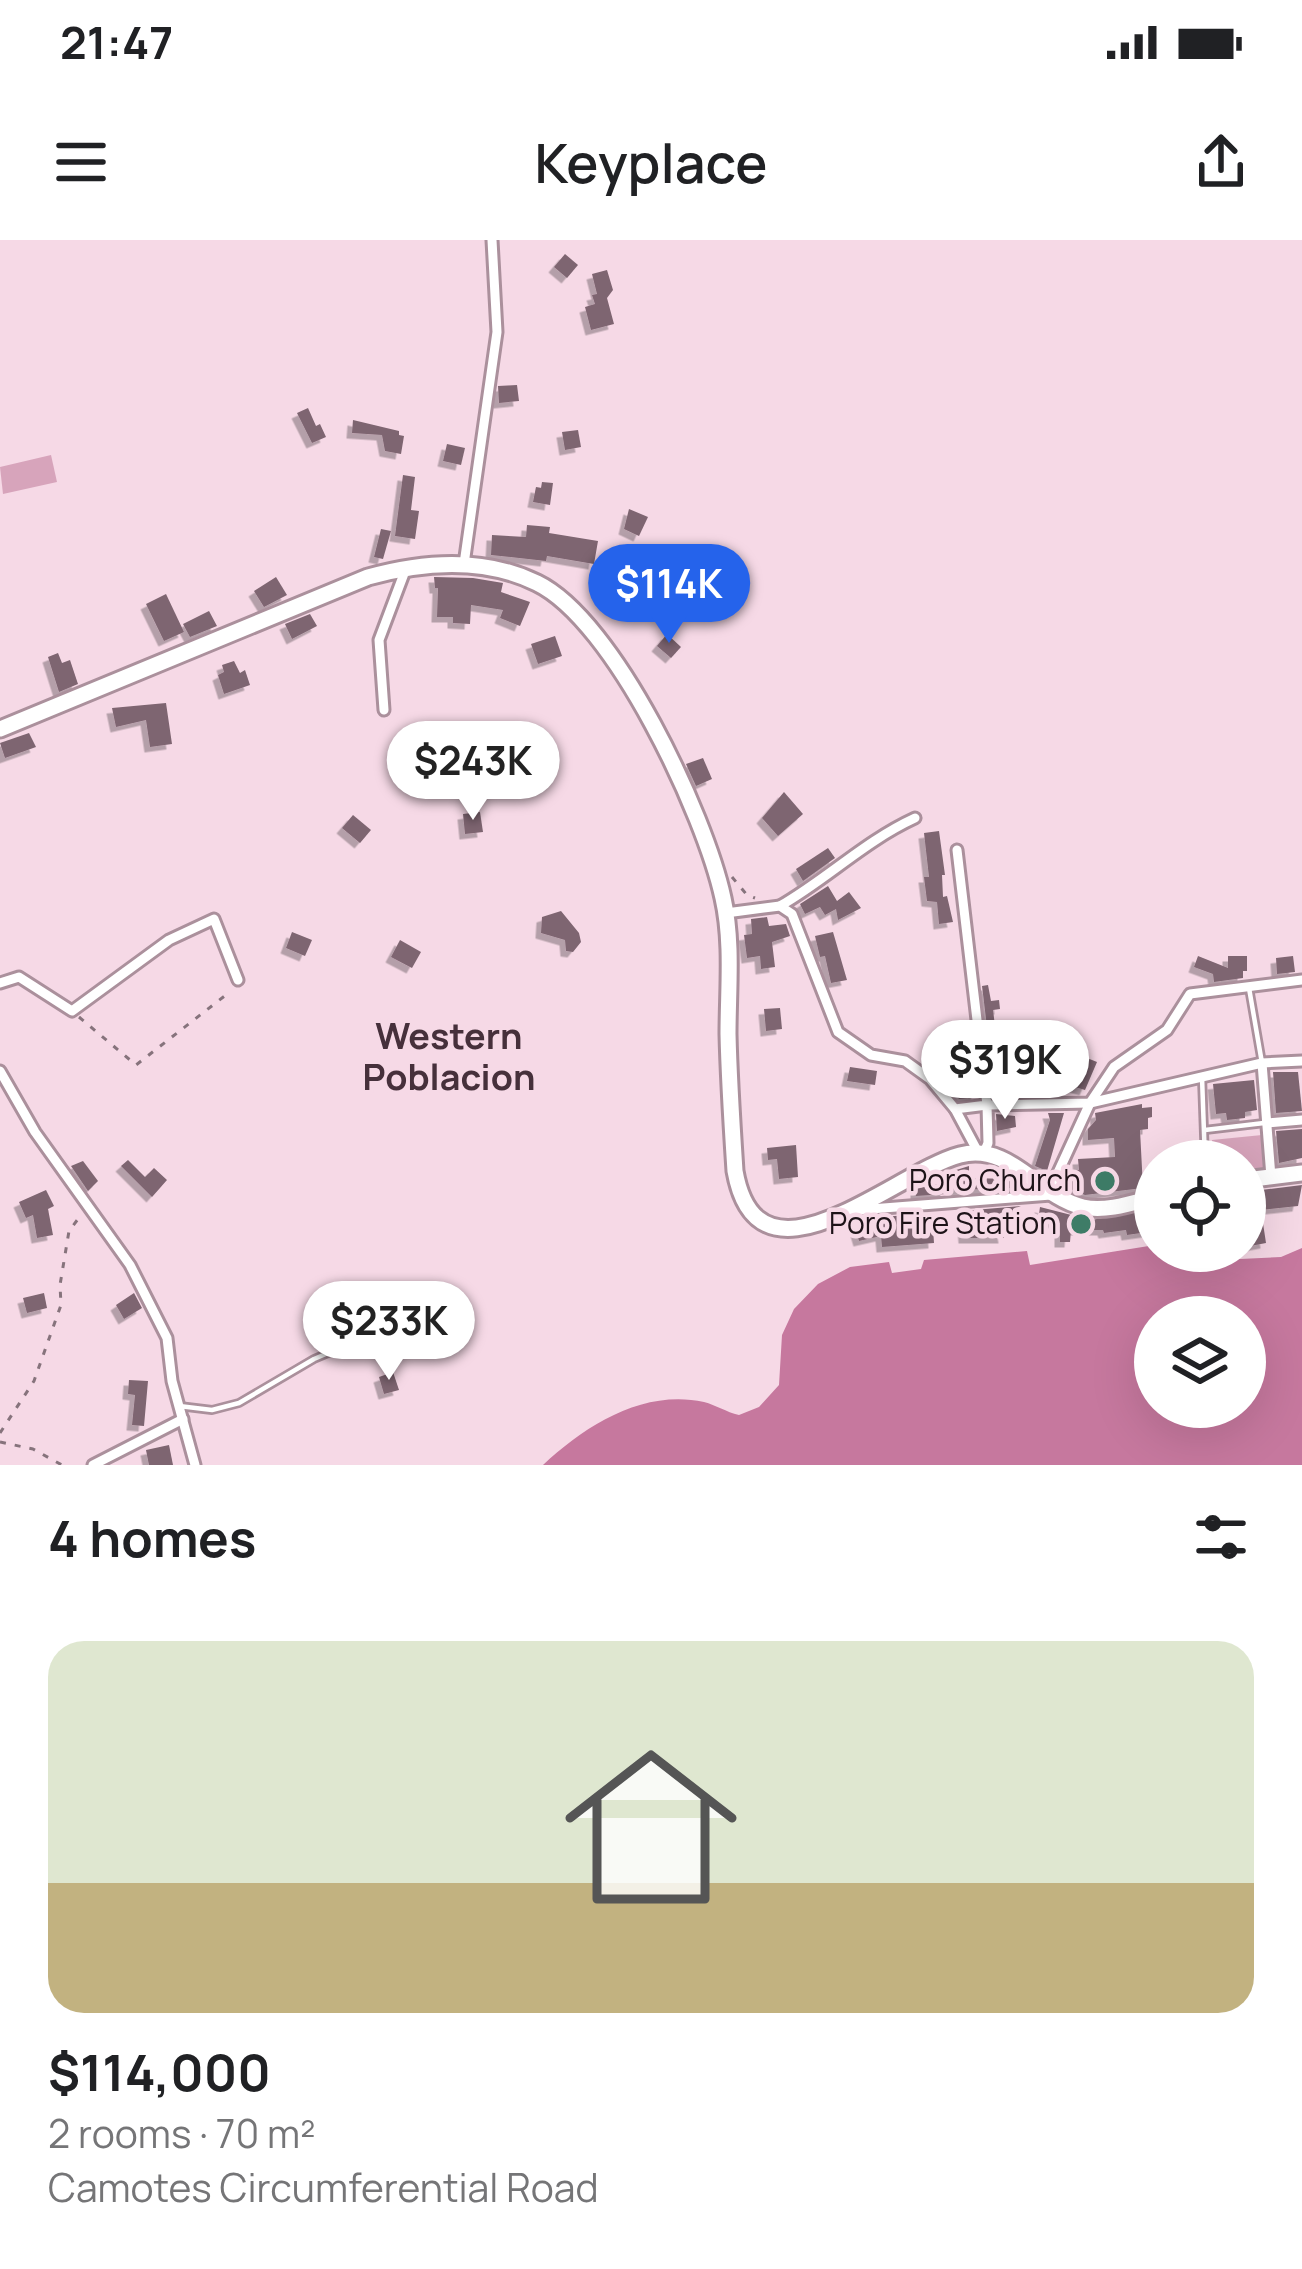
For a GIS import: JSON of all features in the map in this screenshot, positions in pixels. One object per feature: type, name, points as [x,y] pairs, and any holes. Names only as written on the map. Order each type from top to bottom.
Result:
[{"type":"main road","points":[[0,729],[368,577],[406,566],[464,564],[535,581],[577,611],[615,664],[677,770],[700,822],[726,913],[729,1072],[739,1194],[756,1217],[780,1229],[818,1224],[949,1159],[981,1153],[1006,1160],[1081,1206],[1134,1201]]},
{"type":"main road","points":[[1266,1178],[1302,1174]]},
{"type":"street","points":[[464,564],[497,332],[492,240]]},
{"type":"street","points":[[384,710],[379,640],[406,566]]},
{"type":"street","points":[[726,913],[780,906],[819,884],[886,831],[915,818]]},
{"type":"street","points":[[780,906],[792,914],[838,1032],[871,1055],[905,1061],[930,1078],[981,1153],[988,1143],[987,1105],[957,850]]},
{"type":"street","points":[[0,982],[19,977],[72,1011],[169,940],[214,919],[238,980]]},
{"type":"street","points":[[848,1210],[1053,1192],[1090,1103],[1114,1067],[1167,1030],[1190,994],[1302,980]]},
{"type":"street","points":[[955,1109],[1090,1103],[1262,1063],[1302,1060]]},
{"type":"street","points":[[1262,1063],[1271,1178]]},
{"type":"street","points":[[0,1072],[35,1132],[130,1265],[167,1339],[172,1381],[195,1465]]},
{"type":"street","points":[[1268,1123],[1302,1120]]},
{"type":"street","points":[[93,1465],[183,1419]]},
{"type":"lane","points":[[1249,988],[1262,1063]]},
{"type":"lane","points":[[1202,1076],[1204,1140]]},
{"type":"lane","points":[[1204,1130],[1268,1123]]},
{"type":"lane","points":[[179,1406],[212,1410],[239,1403],[314,1359],[386,1328]]},
{"type":"path","points":[[724,862],[747,895],[780,906]]},
{"type":"path","points":[[72,1011],[136,1065],[235,988],[238,980]]},
{"type":"path","points":[[0,1433],[34,1381],[61,1305],[69,1231],[79,1222],[85,1200]]},
{"type":"path","points":[[0,1442],[33,1449],[62,1465]]},
{"type":"shaded area","points":[[51,455],[57,482],[3,494],[0,467]]},
{"type":"shaded area","points":[[1262,1135],[1262,1140],[1212,1140]]},
{"type":"shaded area","points":[[1134,1248],[1134,1272],[1266,1272],[1266,1258],[1302,1248],[1302,1465],[543,1465],[597,1424],[638,1406],[681,1399],[739,1415],[759,1407],[779,1385],[782,1335],[794,1309],[818,1284],[850,1267],[889,1262],[892,1273],[921,1269],[924,1260],[1027,1251],[1030,1265]]},
{"type":"building","points":[[565,254],[578,265],[567,278],[554,267]]},
{"type":"building","points":[[607,270],[614,324],[591,330],[585,307],[595,304],[592,274]]},
{"type":"building","points":[[517,385],[519,401],[499,403],[498,386]]},
{"type":"building","points":[[308,408],[326,437],[312,443],[297,413]]},
{"type":"building","points":[[353,420],[399,431],[404,436],[401,454],[385,451],[382,435],[352,433]]},
{"type":"building","points":[[578,430],[581,447],[565,450],[562,432]]},
{"type":"building","points":[[447,444],[465,448],[461,465],[443,461]]},
{"type":"building","points":[[403,475],[415,477],[411,510],[419,511],[415,539],[395,536]]},
{"type":"building","points":[[542,482],[553,483],[550,505],[533,502]]},
{"type":"building","points":[[629,509],[648,517],[639,536],[624,529]]},
{"type":"building","points":[[527,525],[598,541],[594,564],[547,556],[546,561],[491,555],[492,535],[526,537]]},
{"type":"building","points":[[381,529],[391,531],[383,559],[374,557]]},
{"type":"building","points":[[276,577],[287,595],[264,607],[254,591]]},
{"type":"building","points":[[434,577],[503,583],[501,592],[530,602],[520,626],[500,618],[503,610],[471,605],[470,624],[453,623],[453,617],[437,617]]},
{"type":"building","points":[[166,594],[184,632],[164,641],[146,604]]},
{"type":"building","points":[[209,611],[217,626],[190,637],[183,624]]},
{"type":"building","points":[[310,614],[317,626],[292,639],[285,624]]},
{"type":"building","points":[[667,634],[681,647],[671,658],[657,646]]},
{"type":"building","points":[[555,636],[562,656],[538,664],[531,644]]},
{"type":"building","points":[[58,653],[62,663],[70,660],[78,684],[59,692],[48,657]]},
{"type":"building","points":[[234,661],[240,673],[245,670],[250,685],[224,694],[218,675],[224,672],[222,665]]},
{"type":"building","points":[[166,703],[172,744],[150,747],[146,720],[116,727],[112,708]]},
{"type":"building","points":[[29,733],[36,747],[5,758],[0,743]]},
{"type":"building","points":[[703,758],[712,779],[696,786],[686,764]]},
{"type":"building","points":[[784,792],[803,814],[778,836],[762,818]]},
{"type":"building","points":[[480,812],[483,832],[465,834],[463,814]]},
{"type":"building","points":[[353,815],[371,830],[360,843],[342,828]]},
{"type":"building","points":[[939,831],[943,897],[947,896],[953,922],[939,924],[937,902],[927,901],[924,833]]},
{"type":"building","points":[[828,848],[835,858],[803,881],[796,869]]},
{"type":"building","points":[[828,886],[837,901],[849,892],[861,908],[838,920],[836,909],[825,915],[820,907],[805,914],[800,904]]},
{"type":"building","points":[[561,911],[579,933],[581,942],[573,952],[566,951],[565,940],[541,933],[542,917]]},
{"type":"building","points":[[767,917],[769,926],[786,924],[790,936],[772,942],[775,967],[761,969],[760,956],[747,958],[744,935],[752,934],[751,919]]},
{"type":"building","points":[[292,932],[312,940],[305,956],[286,948]]},
{"type":"building","points":[[833,932],[847,980],[831,983],[815,936]]},
{"type":"building","points":[[400,940],[421,952],[412,968],[391,957]]},
{"type":"building","points":[[1198,956],[1228,968],[1228,956],[1247,956],[1247,971],[1243,978],[1214,982],[1213,974],[1194,967]]},
{"type":"building","points":[[1293,956],[1295,972],[1277,974],[1276,958]]},
{"type":"building","points":[[988,985],[991,1001],[999,1000],[1000,1009],[993,1010],[995,1026],[987,1027],[982,986]]},
{"type":"building","points":[[780,1008],[782,1029],[766,1031],[764,1009]]},
{"type":"building","points":[[1011,1032],[1020,1061],[1044,1061],[1045,1088],[995,1096],[988,1035]]},
{"type":"building","points":[[970,1037],[977,1097],[959,1099],[924,1062],[950,1041]]},
{"type":"building","points":[[1087,1058],[1097,1062],[1085,1090],[1065,1084],[1075,1059],[1085,1063]]},
{"type":"building","points":[[850,1067],[877,1071],[875,1085],[847,1081]]},
{"type":"building","points":[[1273,1072],[1298,1072],[1302,1111],[1276,1113]]},
{"type":"building","points":[[1254,1080],[1257,1110],[1245,1112],[1245,1118],[1227,1120],[1226,1113],[1216,1114],[1213,1084]]},
{"type":"building","points":[[1142,1104],[1142,1108],[1152,1107],[1148,1129],[1140,1130],[1141,1140],[1134,1140],[1134,1189],[1085,1195],[1068,1188],[1067,1175],[1069,1170],[1079,1170],[1078,1159],[1115,1157],[1114,1138],[1088,1140],[1095,1113]]},
{"type":"building","points":[[1048,1113],[1064,1113],[1047,1171],[1035,1166],[1050,1120]]},
{"type":"building","points":[[996,1114],[1015,1116],[1016,1127],[997,1131]]},
{"type":"building","points":[[1302,1129],[1302,1158],[1279,1163],[1276,1131]]},
{"type":"building","points":[[796,1145],[798,1177],[779,1179],[777,1159],[768,1160],[767,1148]]},
{"type":"building","points":[[128,1160],[145,1177],[154,1168],[167,1180],[152,1197],[121,1166]]},
{"type":"building","points":[[83,1161],[98,1181],[88,1191],[71,1166]]},
{"type":"building","points":[[969,1166],[969,1178],[1012,1179],[1021,1188],[955,1190],[953,1171]]},
{"type":"building","points":[[945,1182],[946,1194],[916,1196],[916,1189]]},
{"type":"building","points":[[1302,1185],[1298,1206],[1266,1209],[1266,1189]]},
{"type":"building","points":[[46,1190],[54,1206],[48,1209],[53,1235],[37,1238],[33,1215],[26,1218],[19,1202]]},
{"type":"building","points":[[1021,1206],[1013,1209],[1013,1226],[1002,1226],[1004,1238],[964,1238],[962,1211]]},
{"type":"building","points":[[1040,1207],[1091,1220],[1134,1213],[1134,1234],[1071,1230],[1070,1242],[1060,1242],[1060,1223],[1038,1221]]},
{"type":"building","points":[[932,1213],[934,1243],[882,1247],[881,1236],[859,1241],[856,1231],[880,1225],[882,1217]]},
{"type":"building","points":[[44,1293],[47,1308],[27,1313],[23,1298]]},
{"type":"building","points":[[134,1293],[142,1308],[124,1319],[116,1305]]},
{"type":"building","points":[[393,1372],[399,1390],[384,1394],[379,1377]]},
{"type":"building","points":[[129,1380],[148,1381],[144,1426],[132,1425],[135,1395],[128,1394]]},
{"type":"building","points":[[169,1445],[173,1465],[149,1465],[146,1450]]},
{"type":"place","name":"Poro Church","points":[[1105,1181]]},
{"type":"place","name":"Poro Fire Station","points":[[1081,1224]]},
{"type":"district","name":"Western Poblacion","points":[[449,1056]]}]
